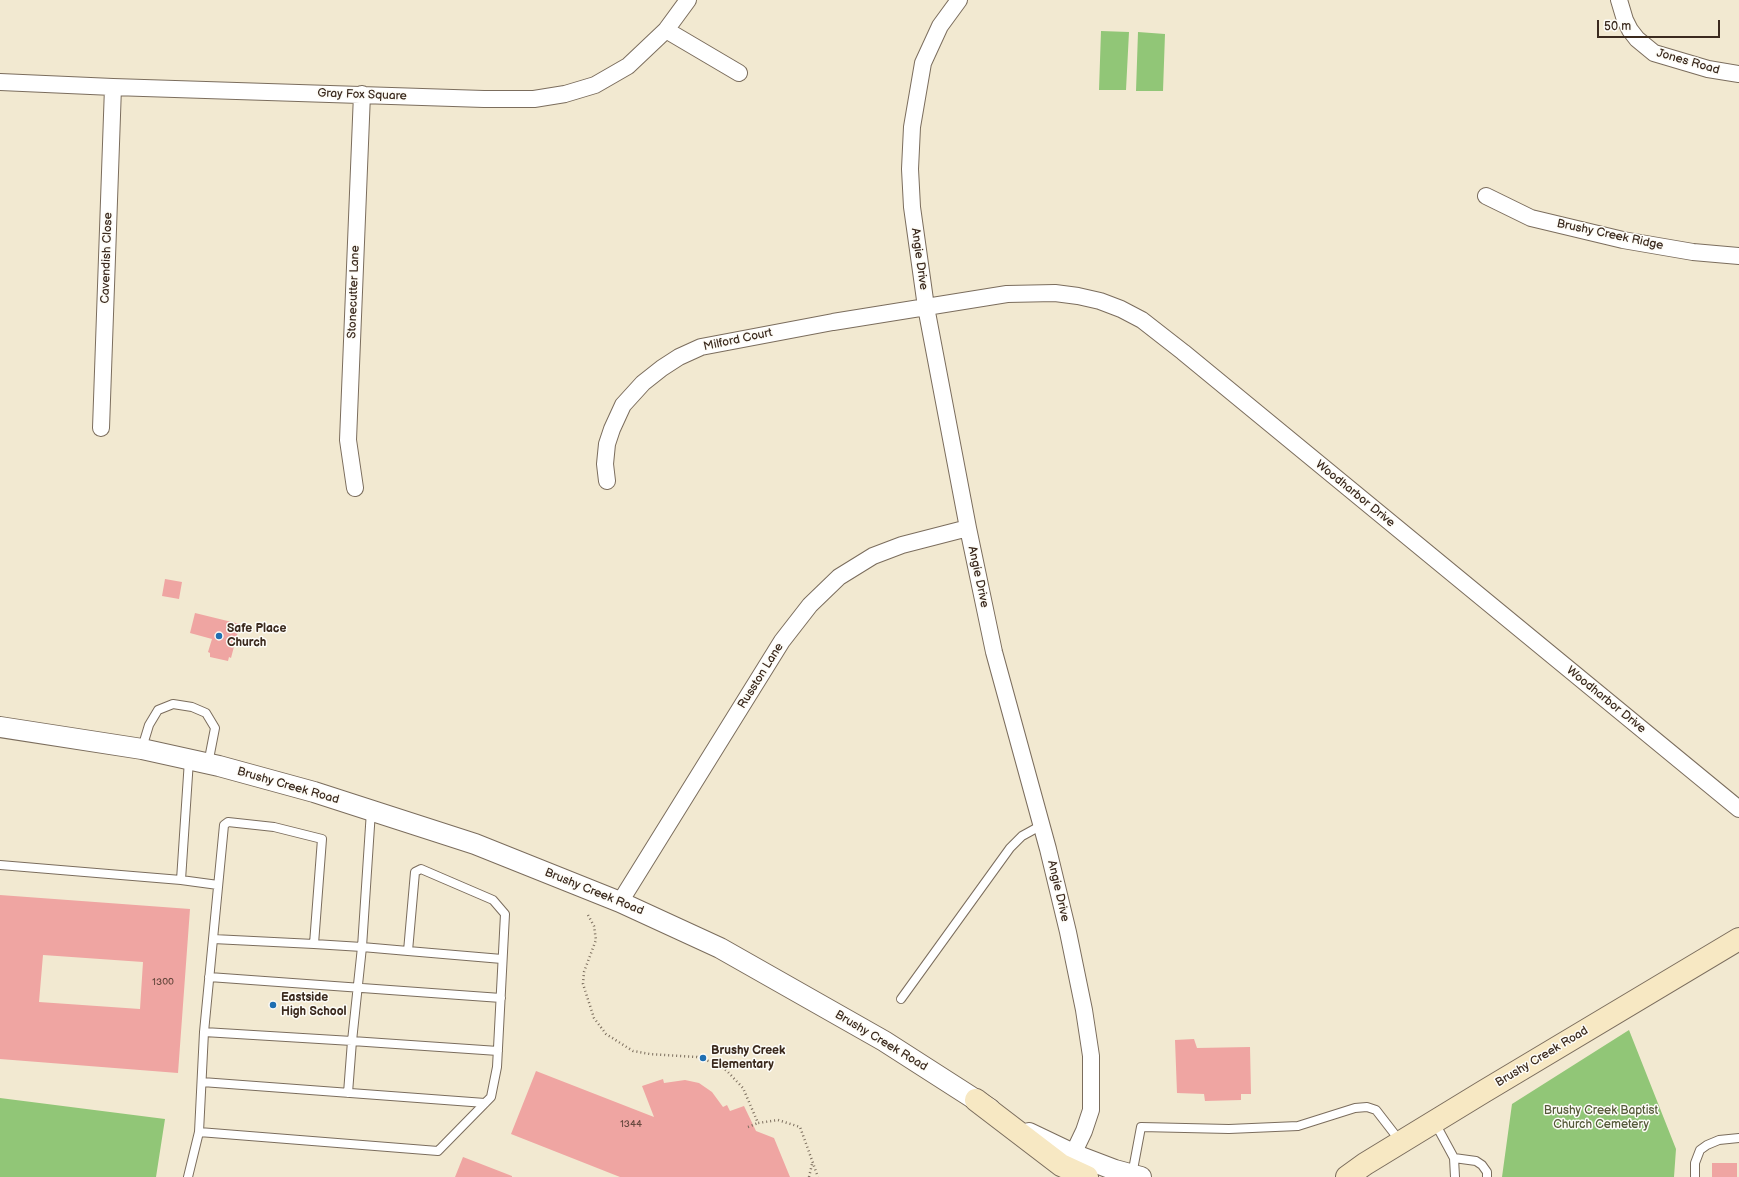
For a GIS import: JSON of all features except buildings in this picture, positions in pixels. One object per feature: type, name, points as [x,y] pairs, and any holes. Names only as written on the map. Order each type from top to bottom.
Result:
[{"type":"main road","name":"Brushy Creek Road","points":[[1347,1177],[1401,1142],[1739,939]]},
{"type":"main road","points":[[976,1100],[1061,1165],[1088,1177]]},
{"type":"street","name":"Gray Fox Square","points":[[0,82],[484,99],[534,98],[565,94],[595,85],[628,66],[666,30],[688,0]]},
{"type":"street","name":"Angie Drive","points":[[959,0],[940,26],[923,63],[912,127],[910,170],[912,207],[926,306],[968,528],[994,652],[1042,825],[1068,932],[1091,1056],[1091,1110],[1073,1154]]},
{"type":"street","name":"Jones Road","points":[[1619,0],[1625,20],[1630,30],[1637,39],[1654,53],[1708,69],[1739,74]]},
{"type":"street","points":[[666,30],[739,74]]},
{"type":"street","name":"Cavendish Close","points":[[101,428],[113,87]]},
{"type":"street","name":"Stonecutter Lane","points":[[355,488],[348,440],[362,94]]},
{"type":"street","name":"Brushy Creek Ridge","points":[[1486,196],[1531,218],[1623,240],[1693,252],[1739,256]]},
{"type":"street","name":"Woodharbor Drive","points":[[926,306],[1007,294],[1055,294],[1078,296],[1100,301],[1142,320],[1739,809]]},
{"type":"street","name":"Milford Court","points":[[608,481],[605,464],[607,444],[623,405],[643,383],[679,357],[711,344],[926,306]]},
{"type":"street","name":"Russton Lane","points":[[620,902],[782,641],[810,605],[839,577],[873,556],[902,545],[968,528]]},
{"type":"street","name":"Brushy Creek Road","points":[[0,727],[142,749],[199,762],[314,792],[475,844],[620,902],[720,948],[884,1041],[1038,1138],[1073,1154],[1136,1176]]},
{"type":"lane","points":[[142,749],[150,724],[158,710],[173,704],[192,707],[206,713],[215,728],[199,762],[181,880]]},
{"type":"lane","points":[[348,1093],[356,988],[362,947],[371,811]]},
{"type":"lane","points":[[188,1177],[200,1132],[204,1032],[224,825],[228,822],[274,827],[322,839],[314,944]]},
{"type":"lane","points":[[901,999],[1010,848],[1022,836],[1042,825]]},
{"type":"lane","points":[[0,865],[181,880],[218,885]]},
{"type":"lane","points":[[200,1132],[438,1151],[491,1097],[497,1067],[505,914],[493,900],[421,869],[415,872],[408,951]]},
{"type":"lane","points":[[213,939],[362,947],[502,959]]},
{"type":"lane","points":[[209,977],[501,998]]},
{"type":"lane","points":[[204,1032],[498,1051]]},
{"type":"lane","points":[[202,1082],[485,1103]]},
{"type":"lane","points":[[1136,1176],[1141,1127],[1229,1129],[1298,1126],[1355,1108],[1367,1107],[1376,1110],[1401,1142]]},
{"type":"lane","points":[[1434,1122],[1454,1158],[1454,1177]]},
{"type":"lane","points":[[1696,1177],[1696,1163],[1700,1150],[1707,1145],[1720,1140],[1739,1138]]},
{"type":"lane","points":[[1454,1158],[1476,1161],[1482,1165],[1487,1172],[1487,1177]]},
{"type":"path","points":[[588,915],[594,926],[596,940],[584,972],[583,984],[589,1006],[600,1026],[617,1042],[634,1051],[650,1054],[697,1057],[717,1064],[727,1071],[743,1088],[758,1123]]},
{"type":"path","points":[[748,1127],[758,1123],[778,1120],[800,1127],[818,1177]]},
{"type":"path","points":[[809,1177],[812,1162]]},
{"type":"green space","points":[[1101,31],[1129,32],[1126,90],[1099,90]]},
{"type":"green space","points":[[1138,32],[1165,34],[1163,91],[1136,91]]},
{"type":"green space","name":"Brushy Creek Baptist Church Cemetery","points":[[1629,1030],[1676,1149],[1674,1177],[1502,1177],[1512,1104]]},
{"type":"green space","points":[[0,1098],[165,1119],[156,1177],[0,1177]]},
{"type":"place","name":"Safe Place Church","points":[[219,636]]},
{"type":"place","name":"Eastside High School","points":[[273,1005]]},
{"type":"place","name":"Brushy Creek Elementary","points":[[703,1058]]}]
